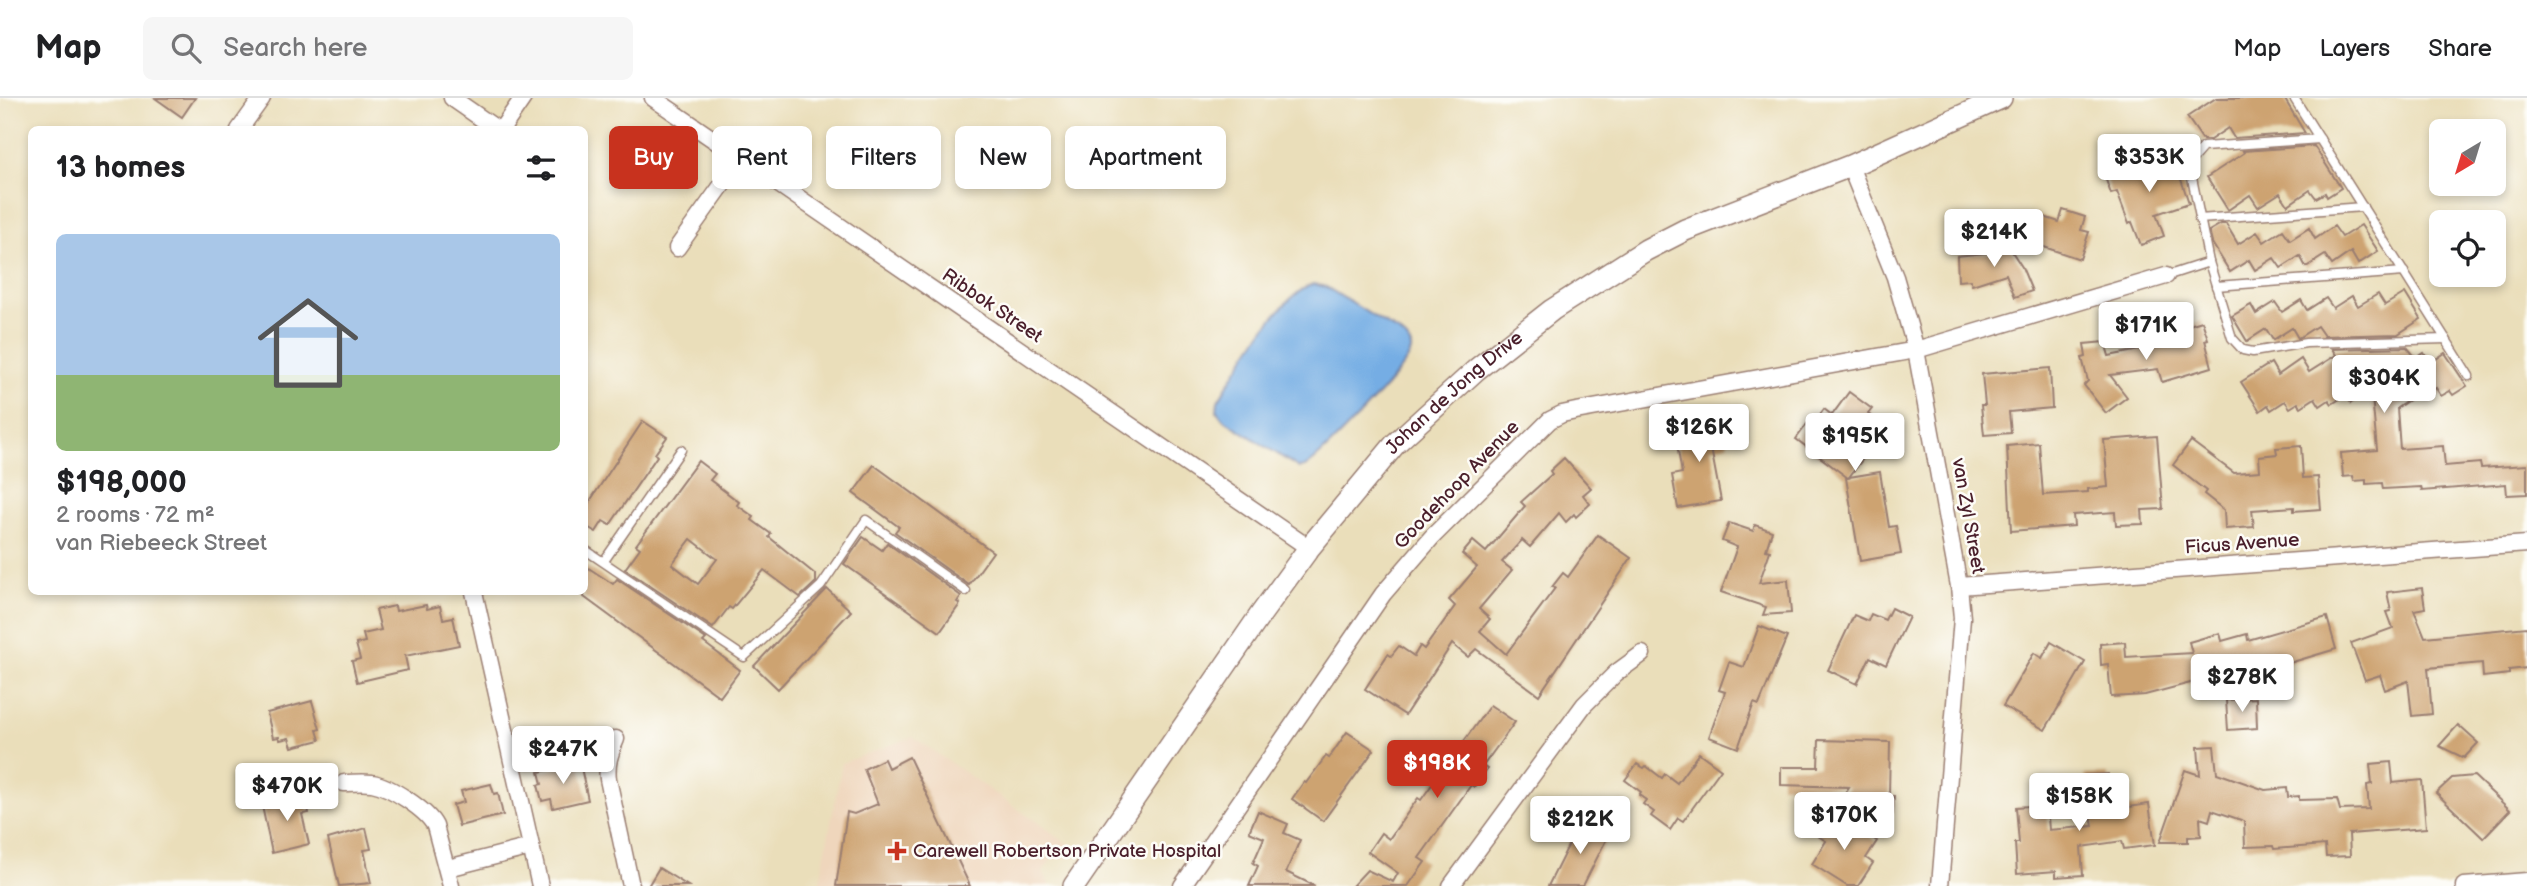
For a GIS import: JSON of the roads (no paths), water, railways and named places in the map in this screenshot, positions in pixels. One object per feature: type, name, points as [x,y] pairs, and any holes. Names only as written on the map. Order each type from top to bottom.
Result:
[{"type":"street","points":[[242,126],[261,98]]},
{"type":"street","points":[[452,98],[493,126]]},
{"type":"street","points":[[502,126],[523,98]]},
{"type":"street","name":"Ribbok Street","points":[[653,98],[712,140]]},
{"type":"street","name":"Johan de Jong Drive","points":[[1074,886],[1309,548],[1396,443],[1477,369],[1552,310],[1624,263],[1685,230],[1850,166],[2001,98]]},
{"type":"street","name":"van Zyl Street","points":[[1850,166],[1895,276],[1916,350],[1959,586],[1962,618],[1940,886]]},
{"type":"street","points":[[677,248],[719,189]]},
{"type":"street","name":"Ribbok Street","points":[[783,189],[1309,548]]},
{"type":"street","name":"Goodehoop Avenue","points":[[1182,886],[1383,594],[1432,537],[1550,420],[1577,411],[1916,350],[2166,276]]},
{"type":"street","name":"Ficus Avenue","points":[[1959,586],[2527,544]]},
{"type":"street","points":[[475,595],[541,886]]},
{"type":"street","points":[[1451,886],[1584,705],[1616,673],[1642,654]]},
{"type":"street","points":[[616,739],[609,755],[607,779],[631,886]]},
{"type":"street","points":[[344,783],[374,783],[424,811],[435,826],[451,886]]},
{"type":"street","points":[[448,869],[531,847]]},
{"type":"street","points":[[2464,886],[2527,881]]},
{"type":"lane","points":[[2294,98],[2469,376]]},
{"type":"lane","points":[[2320,139],[2203,147],[2189,163],[2209,262],[2232,338],[2248,352],[2306,342],[2446,339]]},
{"type":"lane","points":[[2199,219],[2363,207]]},
{"type":"lane","points":[[2166,276],[2209,262]]},
{"type":"lane","points":[[2217,286],[2404,272]]},
{"type":"lane","points":[[604,561],[681,450]]},
{"type":"lane","points":[[588,551],[744,657],[821,586],[866,520],[966,592]]},
{"type":"water","points":[[1313,284],[1326,287],[1400,333],[1410,343],[1411,351],[1397,373],[1366,409],[1318,456],[1305,467],[1299,468],[1223,419],[1217,411],[1218,401],[1272,319],[1299,292]]},
{"type":"place","name":"Carewell Robertson Private Hospital","points":[[897,851]]}]
